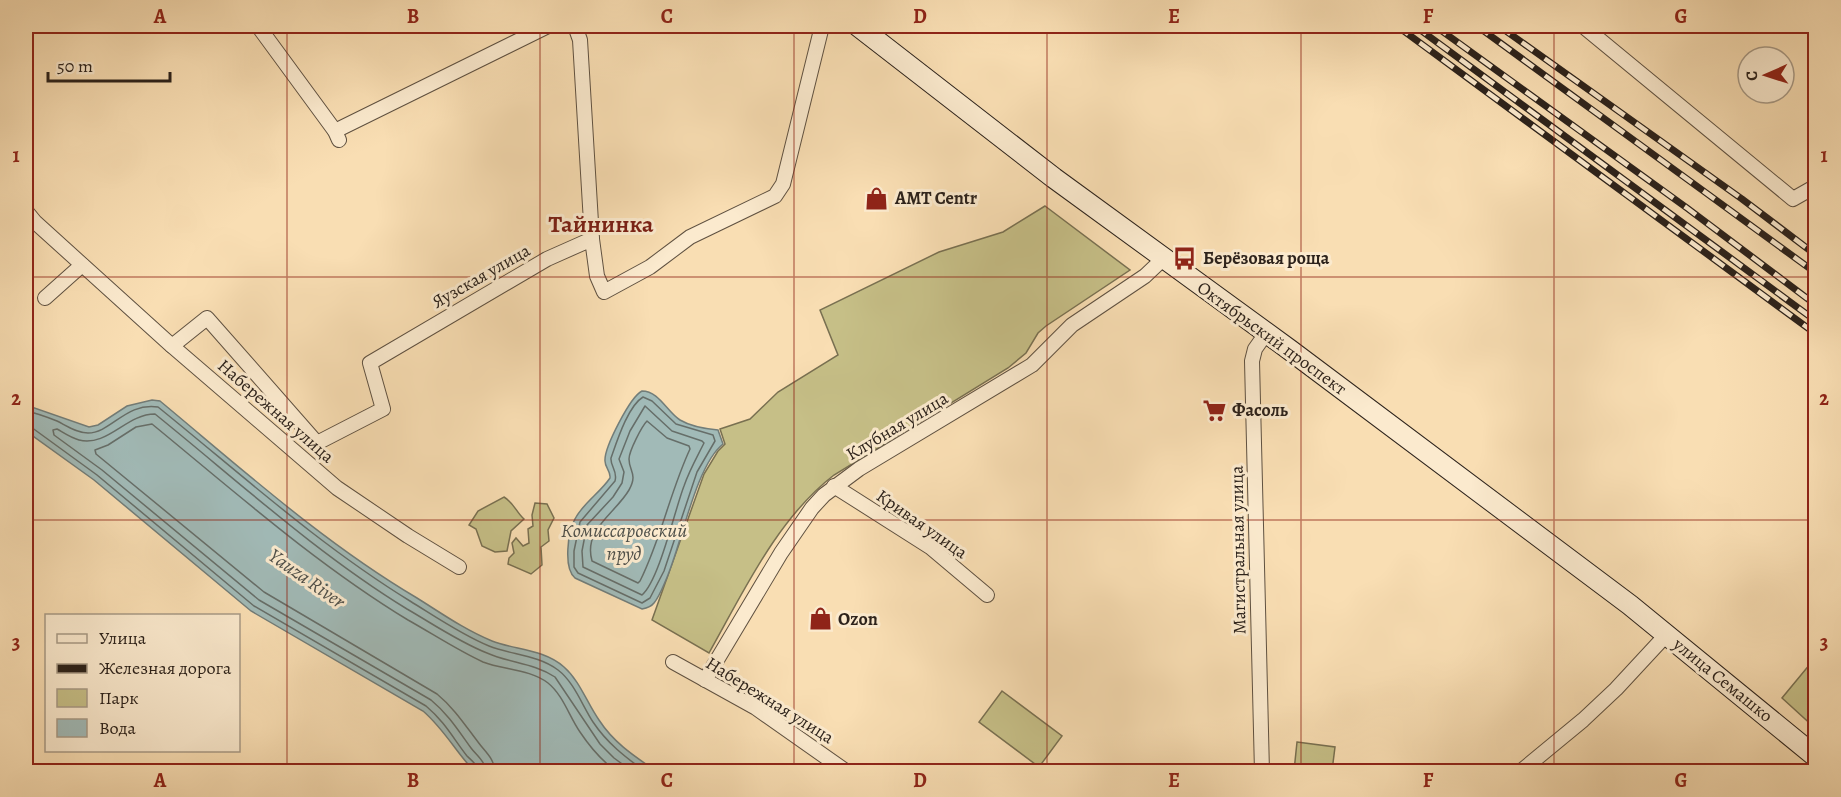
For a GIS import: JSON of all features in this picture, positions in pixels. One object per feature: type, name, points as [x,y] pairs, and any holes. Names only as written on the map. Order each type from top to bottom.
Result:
[{"type":"main road","name":"Октябрьский проспект","points":[[858,26],[1054,178],[1630,605]]},
{"type":"main road","name":"улица Семашко","points":[[1630,605],[1815,757]]},
{"type":"street","points":[[258,26],[337,136],[548,26]]},
{"type":"street","points":[[575,26],[580,40],[592,239],[597,276],[604,292],[650,267],[690,237],[775,196],[783,184],[822,26]]},
{"type":"street","points":[[1583,26],[1793,199],[1815,186]]},
{"type":"street","name":"Набережная улица","points":[[26,211],[35,222],[172,346],[337,488],[459,567]]},
{"type":"street","name":"Яузская улица","points":[[172,346],[207,318],[316,443],[383,409],[370,363],[547,259],[592,239]]},
{"type":"street","name":"Клубная улица","points":[[705,680],[786,545],[812,508],[834,486],[1032,365],[1072,325],[1145,276],[1164,258]]},
{"type":"street","points":[[45,298],[82,265]]},
{"type":"street","name":"Магистральная улица","points":[[1262,771],[1252,361],[1255,349],[1266,333]]},
{"type":"street","name":"Кривая улица","points":[[834,486],[930,548],[987,595]]},
{"type":"street","points":[[1520,771],[1583,720],[1616,689],[1667,634]]},
{"type":"street","name":"Набережная улица","points":[[673,662],[756,708],[847,771]]},
{"type":"green space","points":[[1045,206],[1130,270],[1046,326],[1038,333],[1026,353],[1008,368],[834,475],[814,493],[795,513],[763,557],[709,653],[652,620],[704,474],[725,444],[720,429],[750,419],[778,392],[838,355],[820,310],[939,252],[1003,232]]},
{"type":"green space","points":[[504,497],[524,519],[511,531],[507,551],[495,552],[482,546],[476,529],[469,525],[478,511]]},
{"type":"green space","points":[[535,503],[547,504],[554,518],[548,530],[549,541],[541,547],[542,565],[531,574],[508,564],[509,558],[514,553],[512,543],[516,538],[523,546],[529,543],[528,529],[533,526],[532,515]]},
{"type":"green space","points":[[1815,658],[1815,728],[1782,698]]},
{"type":"green space","points":[[1002,691],[1062,736],[1039,767],[979,722]]},
{"type":"green space","points":[[1297,742],[1335,747],[1332,771],[1294,771]]},
{"type":"water","name":"Комиссаровский пруд","points":[[642,391],[653,394],[684,422],[718,430],[723,444],[704,470],[660,593],[652,605],[642,609],[575,578],[569,566],[568,549],[570,532],[578,513],[610,478],[605,461],[609,445],[625,412]]},
{"type":"water","name":"Yauza River","points":[[152,400],[160,401],[285,505],[383,577],[482,637],[538,653],[556,661],[575,679],[611,736],[656,771],[474,771],[423,711],[251,611],[94,480],[26,431],[26,405],[89,427],[98,425],[127,406]]},
{"type":"railway","points":[[1397,26],[1816,334]]},
{"type":"railway","points":[[1415,26],[1816,321]]},
{"type":"railway","points":[[1435,26],[1687,208],[1816,305]]},
{"type":"railway","points":[[1477,26],[1816,273]]},
{"type":"railway","points":[[1499,26],[1742,199],[1816,255]]},
{"type":"place","name":"AMT Centr","points":[[877,198]]},
{"type":"place","name":"Берёзовая роща","points":[[1185,258]]},
{"type":"place","name":"Фасоль","points":[[1214,410]]},
{"type":"place","name":"Ozon","points":[[820,619]]},
{"type":"district","name":"Тайнинка","points":[[601,224]]}]
